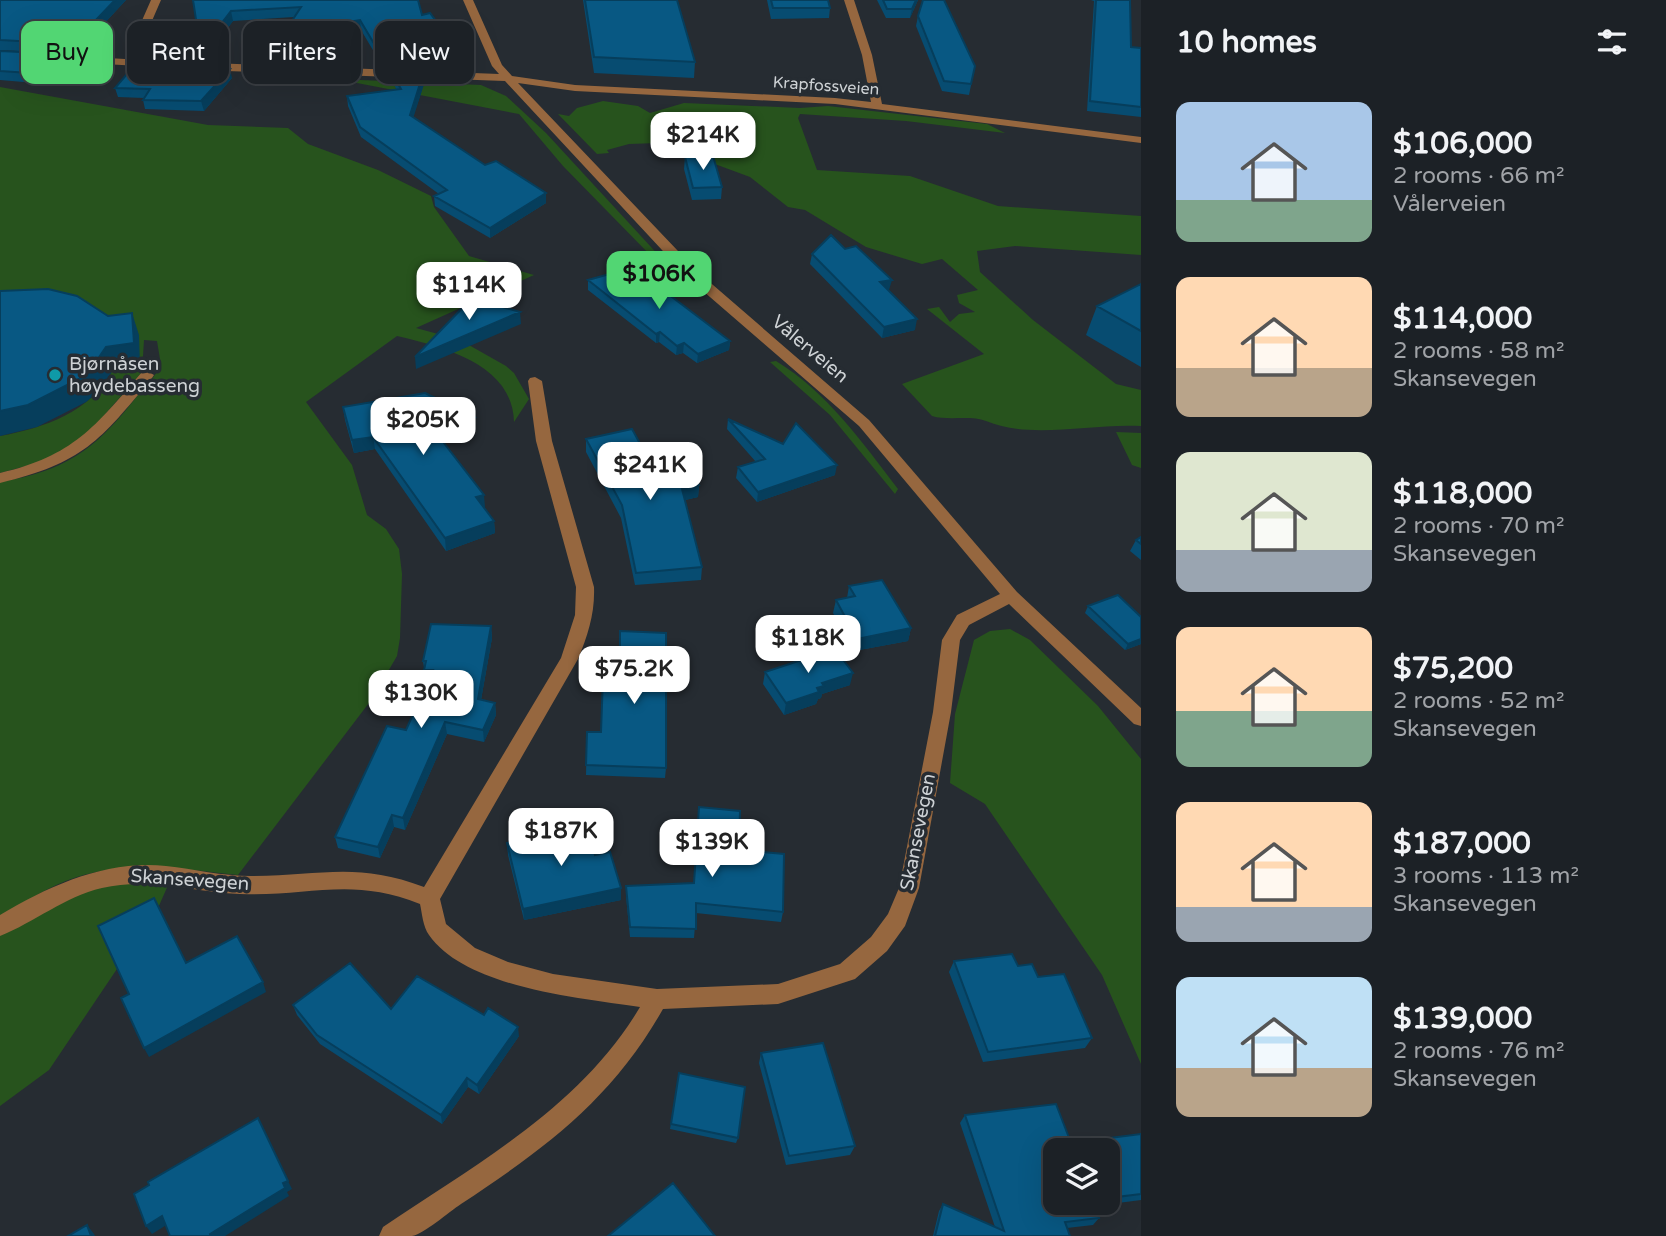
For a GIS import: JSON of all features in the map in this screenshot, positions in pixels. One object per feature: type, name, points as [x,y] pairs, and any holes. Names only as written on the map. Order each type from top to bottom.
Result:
[{"type":"street","points":[[147,21],[156,0]]},
{"type":"street","name":"Vålerveien","points":[[468,0],[497,66],[507,79],[693,275],[864,423],[1011,596],[1141,719]]},
{"type":"street","points":[[849,0],[867,55],[877,105]]},
{"type":"street","name":"Krapfossveien","points":[[0,55],[127,63]]},
{"type":"street","name":"Krapfossveien","points":[[229,67],[507,79],[575,88],[877,105],[1141,140]]},
{"type":"street","points":[[0,478],[38,470],[83,446],[147,374]]},
{"type":"street","points":[[429,898],[569,659],[583,629],[584,587],[544,441],[535,381]]},
{"type":"street","name":"Skansevegen","points":[[0,926],[69,887],[123,874],[155,874],[219,884],[261,885],[351,877],[380,881],[429,898],[437,929],[467,955],[485,964],[553,984],[657,999],[778,994],[846,972],[879,944],[897,919],[917,854],[942,712],[951,640],[963,620],[1011,596]]},
{"type":"street","points":[[392,1236],[565,1116],[607,1076],[640,1034],[657,999]]},
{"type":"green space","points":[[361,80],[375,81],[375,84],[481,85],[506,96],[546,133],[663,260],[657,263],[563,166],[519,114],[361,84]]},
{"type":"green space","points":[[0,87],[208,125],[288,128],[308,144],[378,170],[431,196],[434,207],[469,256],[534,275],[416,328],[460,340],[514,373],[529,399],[514,422],[511,402],[502,386],[489,372],[454,353],[397,336],[306,402],[352,465],[367,515],[386,529],[399,549],[402,574],[400,638],[397,656],[372,699],[238,875],[157,867],[97,872],[57,885],[0,917],[0,482],[42,472],[76,456],[105,433],[161,365],[157,341],[144,340],[142,372],[87,435],[56,458],[0,473],[0,436],[65,416],[92,397],[104,385],[113,370],[140,365],[0,314]]},
{"type":"green space","points":[[603,101],[638,106],[650,113],[684,103],[800,108],[828,106],[987,124],[1005,133],[906,121],[800,114],[798,118],[817,170],[910,176],[998,206],[1141,216],[1141,255],[1015,246],[977,251],[980,272],[1033,320],[1116,384],[1141,390],[1141,426],[1042,430],[1004,427],[980,419],[932,416],[902,384],[984,354],[927,309],[939,307],[950,322],[959,314],[975,312],[959,303],[957,295],[978,290],[942,259],[922,264],[866,247],[805,210],[788,207],[750,177],[658,143],[629,144],[607,150],[609,153],[597,154],[558,114],[569,116],[577,108]]},
{"type":"green space","points":[[776,361],[811,387],[843,419],[898,489],[895,494],[830,415],[770,362]]},
{"type":"green space","points":[[1116,432],[1141,433],[1141,468],[1132,465]]},
{"type":"green space","points":[[1010,629],[1030,640],[1098,706],[1141,759],[1141,1064],[1102,975],[985,804],[950,783],[955,714],[974,640],[990,631]]},
{"type":"green space","points":[[124,883],[169,883],[158,908],[49,1070],[0,1106],[0,935],[75,893]]},
{"type":"building","points":[[0,0],[115,0],[95,21],[21,21],[21,41],[0,40]]},
{"type":"building","points":[[193,0],[418,0],[422,15],[430,13],[436,21],[375,21],[375,45],[360,20],[292,21],[301,7],[231,11],[223,21],[196,21]]},
{"type":"building","points":[[585,0],[677,0],[695,62],[594,57]]},
{"type":"building","points":[[771,0],[828,0],[830,8],[773,8]]},
{"type":"building","points":[[883,0],[916,0],[912,9],[887,9]]},
{"type":"building","points":[[923,0],[944,0],[975,66],[971,84],[944,81],[918,16]]},
{"type":"building","points":[[1096,0],[1130,0],[1131,47],[1141,48],[1141,107],[1090,101]]},
{"type":"building","points":[[0,51],[21,52],[21,72],[0,71]]},
{"type":"building","points":[[127,74],[127,84],[216,84],[201,101],[143,100],[150,89],[115,88]]},
{"type":"building","points":[[398,84],[420,84],[410,115],[485,165],[496,161],[546,193],[490,228],[434,196],[447,190],[360,127],[347,96],[401,89]]},
{"type":"building","points":[[713,156],[722,187],[693,188],[685,157]]},
{"type":"building","points":[[831,235],[845,249],[856,246],[892,280],[880,282],[917,319],[884,327],[812,254]]},
{"type":"building","points":[[631,268],[658,294],[664,291],[730,341],[698,354],[684,343],[677,346],[660,332],[656,334],[588,280]]},
{"type":"building","points":[[1141,284],[1141,331],[1097,306]]},
{"type":"building","name":"Bjørnåsen høydebasseng","points":[[48,289],[77,296],[108,316],[132,313],[134,343],[106,347],[91,369],[79,379],[28,405],[0,411],[0,291]]},
{"type":"building","points":[[472,298],[520,312],[415,357]]},
{"type":"building","points":[[425,393],[474,417],[430,425],[484,495],[476,497],[494,521],[445,538],[373,437],[352,440],[343,407]]},
{"type":"building","points":[[728,419],[783,444],[796,423],[837,465],[758,492],[738,467],[765,459]]},
{"type":"building","points":[[632,429],[649,460],[679,453],[699,485],[682,489],[702,567],[636,573],[622,505],[586,439]]},
{"type":"building","points":[[882,580],[911,628],[857,639],[836,600],[855,596],[849,586]]},
{"type":"building","points":[[1118,595],[1141,617],[1141,639],[1128,644],[1088,606]]},
{"type":"building","points":[[431,624],[491,626],[478,699],[495,703],[483,730],[445,722],[403,818],[392,815],[378,847],[335,837],[387,726],[406,730],[433,670],[424,670],[426,661],[423,661]]},
{"type":"building","points":[[620,631],[666,633],[666,768],[586,765],[587,732],[601,732],[603,677],[614,678],[614,651],[620,652]]},
{"type":"building","points":[[835,649],[853,673],[822,683],[824,686],[817,688],[819,692],[786,703],[765,672]]},
{"type":"building","points":[[699,807],[740,811],[739,850],[784,854],[783,912],[696,903],[696,929],[630,927],[626,886],[694,883]]},
{"type":"building","points":[[587,826],[595,855],[610,852],[621,888],[523,909],[507,843]]},
{"type":"building","points":[[154,898],[186,963],[237,936],[263,982],[144,1048],[121,998],[129,994],[98,926]]},
{"type":"building","points":[[1012,954],[1018,966],[1032,964],[1038,977],[1064,974],[1092,1038],[988,1052],[954,961]]},
{"type":"building","points":[[350,963],[391,1009],[417,976],[484,1015],[488,1008],[518,1027],[477,1085],[467,1078],[441,1115],[317,1035],[293,1005]]},
{"type":"building","points":[[823,1043],[855,1146],[789,1156],[761,1053]]},
{"type":"building","points":[[679,1073],[745,1087],[738,1138],[671,1124]]},
{"type":"building","points":[[1056,1104],[1069,1138],[1043,1138],[1043,1215],[1098,1215],[1099,1218],[1065,1222],[1070,1236],[935,1236],[943,1204],[1004,1231],[965,1115]]},
{"type":"building","points":[[258,1118],[288,1181],[283,1183],[285,1188],[210,1234],[211,1236],[170,1236],[162,1216],[146,1226],[134,1194],[149,1185],[148,1182]]},
{"type":"building","points":[[1141,1134],[1141,1194],[1120,1197],[1120,1138],[1110,1138]]},
{"type":"building","points":[[673,1183],[715,1236],[608,1236]]},
{"type":"building","points":[[87,1225],[91,1236],[68,1236]]},
{"type":"place","name":"Bjørnåsen høydebasseng","points":[[55,375]]}]
